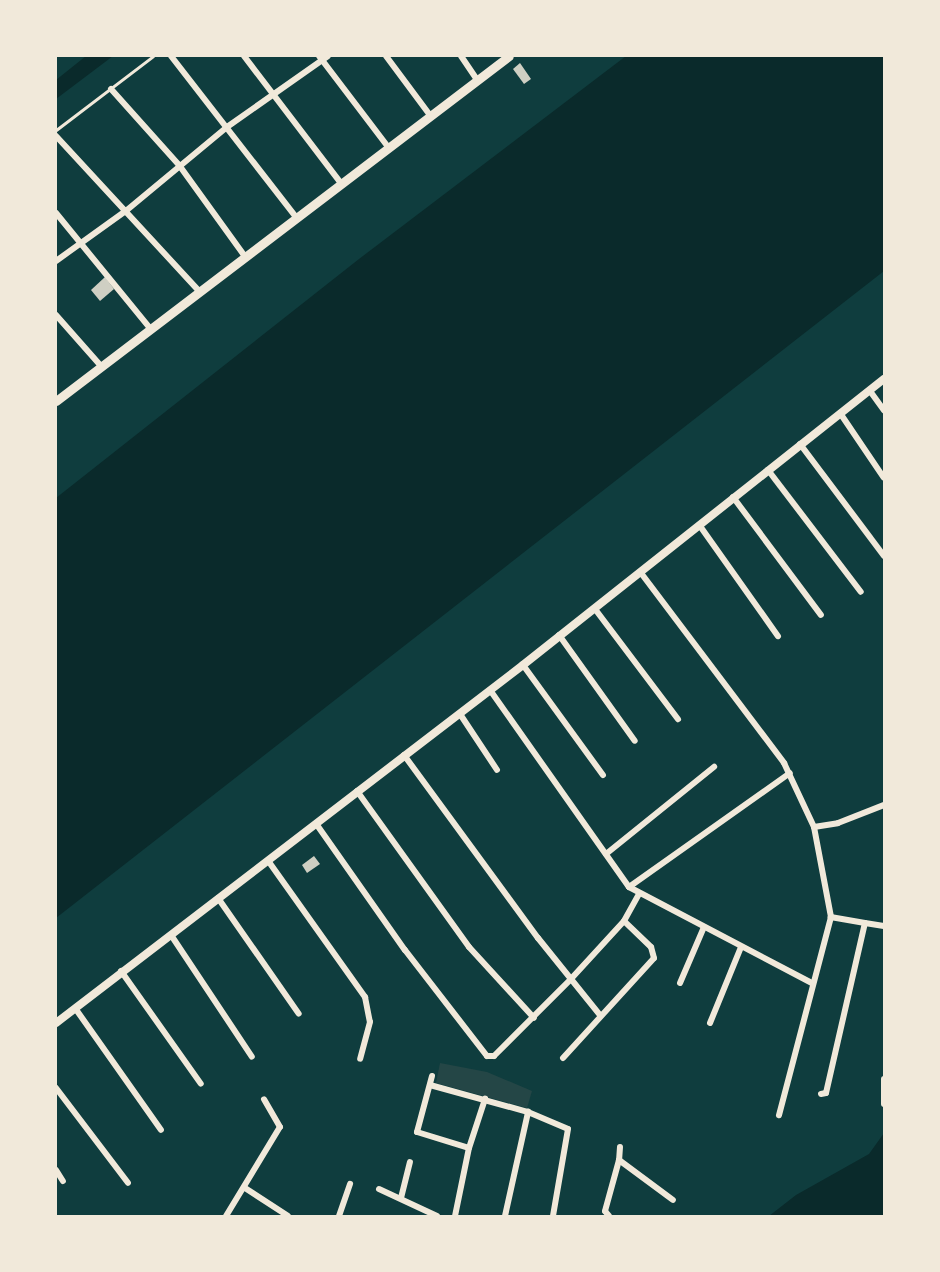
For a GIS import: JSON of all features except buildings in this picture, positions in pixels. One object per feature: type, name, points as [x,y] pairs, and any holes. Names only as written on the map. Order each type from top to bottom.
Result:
[{"type":"main road","points":[[56,401],[149,327],[508,56]]},
{"type":"street","points":[[171,56],[296,217]]},
{"type":"street","points":[[244,56],[340,182]]},
{"type":"street","points":[[386,56],[429,114]]},
{"type":"street","points":[[461,56],[477,80]]},
{"type":"street","points":[[56,261],[127,210],[179,165],[323,57],[388,147]]},
{"type":"street","points":[[111,89],[179,165],[244,255]]},
{"type":"street","points":[[56,136],[127,210],[198,290]]},
{"type":"street","points":[[56,213],[149,327]]},
{"type":"street","points":[[56,315],[101,366]]},
{"type":"street","points":[[56,1023],[121,971],[317,825],[404,754],[460,714],[885,379]]},
{"type":"street","points":[[870,391],[885,410]]},
{"type":"street","points":[[840,413],[885,478]]},
{"type":"street","points":[[800,444],[885,556]]},
{"type":"street","points":[[768,470],[861,592]]},
{"type":"street","points":[[733,497],[821,615]]},
{"type":"street","points":[[700,526],[778,636]]},
{"type":"street","points":[[641,573],[726,682],[790,773],[814,827],[831,917],[779,1115]]},
{"type":"street","points":[[595,609],[678,719]]},
{"type":"street","points":[[559,635],[635,741]]},
{"type":"street","points":[[523,665],[603,775]]},
{"type":"street","points":[[490,690],[629,887],[812,983]]},
{"type":"street","points":[[460,714],[497,770]]},
{"type":"street","points":[[404,754],[570,980],[600,1016]]},
{"type":"street","points":[[606,854],[714,768]]},
{"type":"street","points":[[629,887],[790,773]]},
{"type":"street","points":[[357,791],[470,947],[534,1018]]},
{"type":"street","points":[[814,827],[838,823],[885,805]]},
{"type":"street","points":[[317,825],[405,950],[491,1057],[534,1018],[624,921],[639,894]]},
{"type":"street","points":[[269,862],[365,997],[370,1022],[360,1059]]},
{"type":"street","points":[[218,898],[299,1014]]},
{"type":"street","points":[[831,917],[885,926]]},
{"type":"street","points":[[563,1058],[655,955],[624,921]]},
{"type":"street","points":[[821,1094],[826,1093],[865,924]]},
{"type":"street","points":[[680,983],[704,927]]},
{"type":"street","points":[[171,935],[252,1056]]},
{"type":"street","points":[[710,1023],[741,947]]},
{"type":"street","points":[[121,971],[201,1084]]},
{"type":"street","points":[[75,1008],[161,1130]]},
{"type":"street","points":[[432,1076],[417,1132],[469,1148]]},
{"type":"street","points":[[885,1079],[885,1104]]},
{"type":"street","points":[[430,1085],[528,1112],[562,1125],[569,1134],[552,1216]]},
{"type":"street","points":[[56,1088],[128,1184]]},
{"type":"street","points":[[226,1216],[280,1127],[264,1099]]},
{"type":"street","points":[[455,1216],[469,1148],[485,1099]]},
{"type":"street","points":[[505,1216],[528,1112]]},
{"type":"street","points":[[606,1215],[620,1147]]},
{"type":"street","points":[[619,1160],[674,1200]]},
{"type":"street","points":[[401,1198],[410,1162]]},
{"type":"street","points":[[56,1170],[63,1181]]},
{"type":"street","points":[[339,1216],[350,1184]]},
{"type":"street","points":[[245,1188],[288,1216]]},
{"type":"street","points":[[379,1189],[437,1216]]},
{"type":"lane","points":[[56,130],[153,56]]},
{"type":"shaded area","points":[[86,56],[113,56],[56,99],[56,80]]},
{"type":"shaded area","points":[[626,56],[884,56],[884,271],[56,918],[56,498],[359,259]]},
{"type":"shaded area","points":[[440,1063],[487,1072],[532,1091],[527,1108],[436,1083]]},
{"type":"shaded area","points":[[884,1133],[884,1216],[769,1216],[796,1195],[869,1154]]}]
